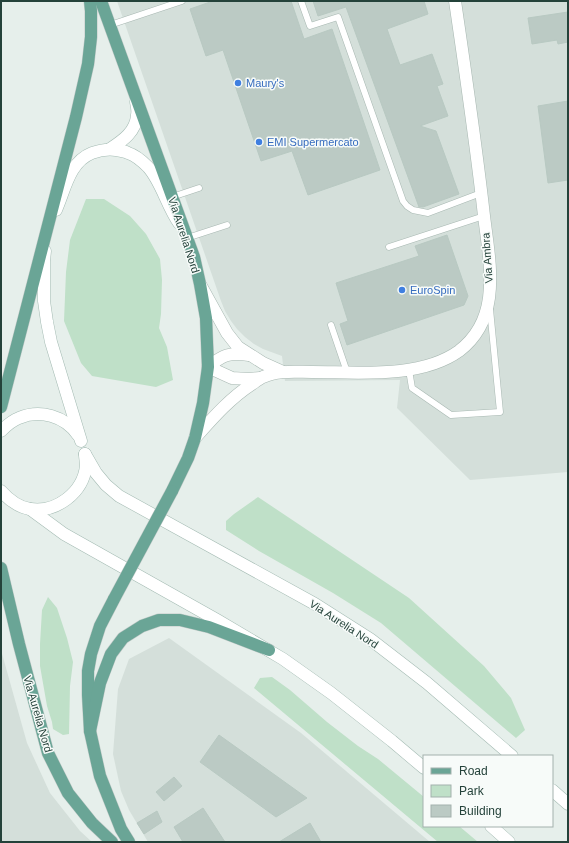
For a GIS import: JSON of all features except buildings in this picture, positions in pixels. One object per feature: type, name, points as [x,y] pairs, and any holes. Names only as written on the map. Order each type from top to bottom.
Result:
[{"type":"main road","points":[[1,407],[76,117],[88,64],[91,37],[90,1]]},
{"type":"main road","name":"Via Aurelia Nord","points":[[102,1],[194,257],[206,318],[208,367],[203,403],[188,458],[100,626],[91,654],[88,671],[90,731],[100,776],[121,829],[129,842]]},
{"type":"main road","name":"Via Ambra","points":[[283,372],[402,371],[435,364],[452,355],[466,345],[481,325],[486,313],[489,299],[490,275],[484,216],[455,1]]},
{"type":"main road","points":[[110,149],[129,136],[134,127],[138,116],[136,97]]},
{"type":"main road","points":[[81,440],[51,342],[44,301],[44,261],[48,227],[70,175],[81,159],[99,151],[110,149],[128,153],[136,157],[148,167],[156,179],[173,215],[186,235]]},
{"type":"main road","points":[[200,284],[238,347],[263,363],[283,372]]},
{"type":"main road","points":[[252,356],[242,354],[226,355],[219,358],[208,367],[232,378],[249,379],[283,372]]},
{"type":"main road","points":[[194,438],[228,402],[244,389],[263,377]]},
{"type":"main road","name":"Via Aurelia Nord","points":[[1,431],[8,424],[18,418],[30,414],[54,416],[65,422],[74,430],[81,440],[85,454],[86,467],[82,480],[76,491],[66,500],[55,506],[42,509],[18,505],[1,491]]},
{"type":"main road","name":"Via Aurelia Nord","points":[[85,454],[96,473],[118,496],[315,604],[370,639],[427,683],[511,755]]},
{"type":"main road","name":"Via Aurelia Nord","points":[[30,508],[64,534],[283,659],[331,693],[423,767]]},
{"type":"main road","name":"Via Aurelia Nord","points":[[1,568],[19,644],[48,753],[68,793],[92,823],[112,842]]},
{"type":"main road","points":[[90,731],[100,683],[111,654],[123,638],[142,626],[159,620],[180,620],[209,627],[269,650]]},
{"type":"main road","points":[[553,791],[568,804]]},
{"type":"main road","points":[[492,827],[509,842]]},
{"type":"lane","points":[[110,25],[182,1]]},
{"type":"lane","points":[[302,1],[310,26],[338,17],[403,201],[407,206],[413,210],[428,213],[481,193]]},
{"type":"lane","points":[[172,197],[199,188]]},
{"type":"lane","points":[[389,247],[484,216]]},
{"type":"lane","points":[[186,235],[227,225]]},
{"type":"lane","points":[[409,370],[412,388],[451,415],[500,412],[489,299]]},
{"type":"lane","points":[[331,325],[347,372]]},
{"type":"shaded area","points":[[117,1],[568,1],[568,472],[470,480],[397,408],[400,380],[285,381],[282,356],[263,349],[245,337],[237,329],[225,311]]},
{"type":"shaded area","points":[[169,638],[301,733],[430,842],[148,842],[129,810],[121,791],[113,754],[118,689],[129,659]]},
{"type":"shaded area","points":[[1,650],[27,743],[50,793],[80,831],[92,842],[1,842]]},
{"type":"green space","points":[[86,199],[104,199],[130,216],[146,234],[160,259],[162,280],[159,328],[167,347],[173,380],[156,387],[92,376],[81,363],[64,321],[66,272],[70,240]]},
{"type":"green space","points":[[258,497],[409,598],[484,666],[511,698],[525,730],[516,738],[381,623],[226,530],[226,521]]},
{"type":"green space","points":[[48,597],[57,608],[73,662],[70,686],[69,734],[63,735],[53,729],[47,706],[40,666],[42,610]]},
{"type":"green space","points":[[272,677],[290,690],[327,722],[358,746],[378,759],[423,796],[423,827],[460,827],[478,842],[438,842],[254,688],[260,678]]},
{"type":"place","name":"Maury's","points":[[238,83]]},
{"type":"place","name":"EMI Supermercato","points":[[259,142]]},
{"type":"place","name":"EuroSpin","points":[[402,290]]}]
